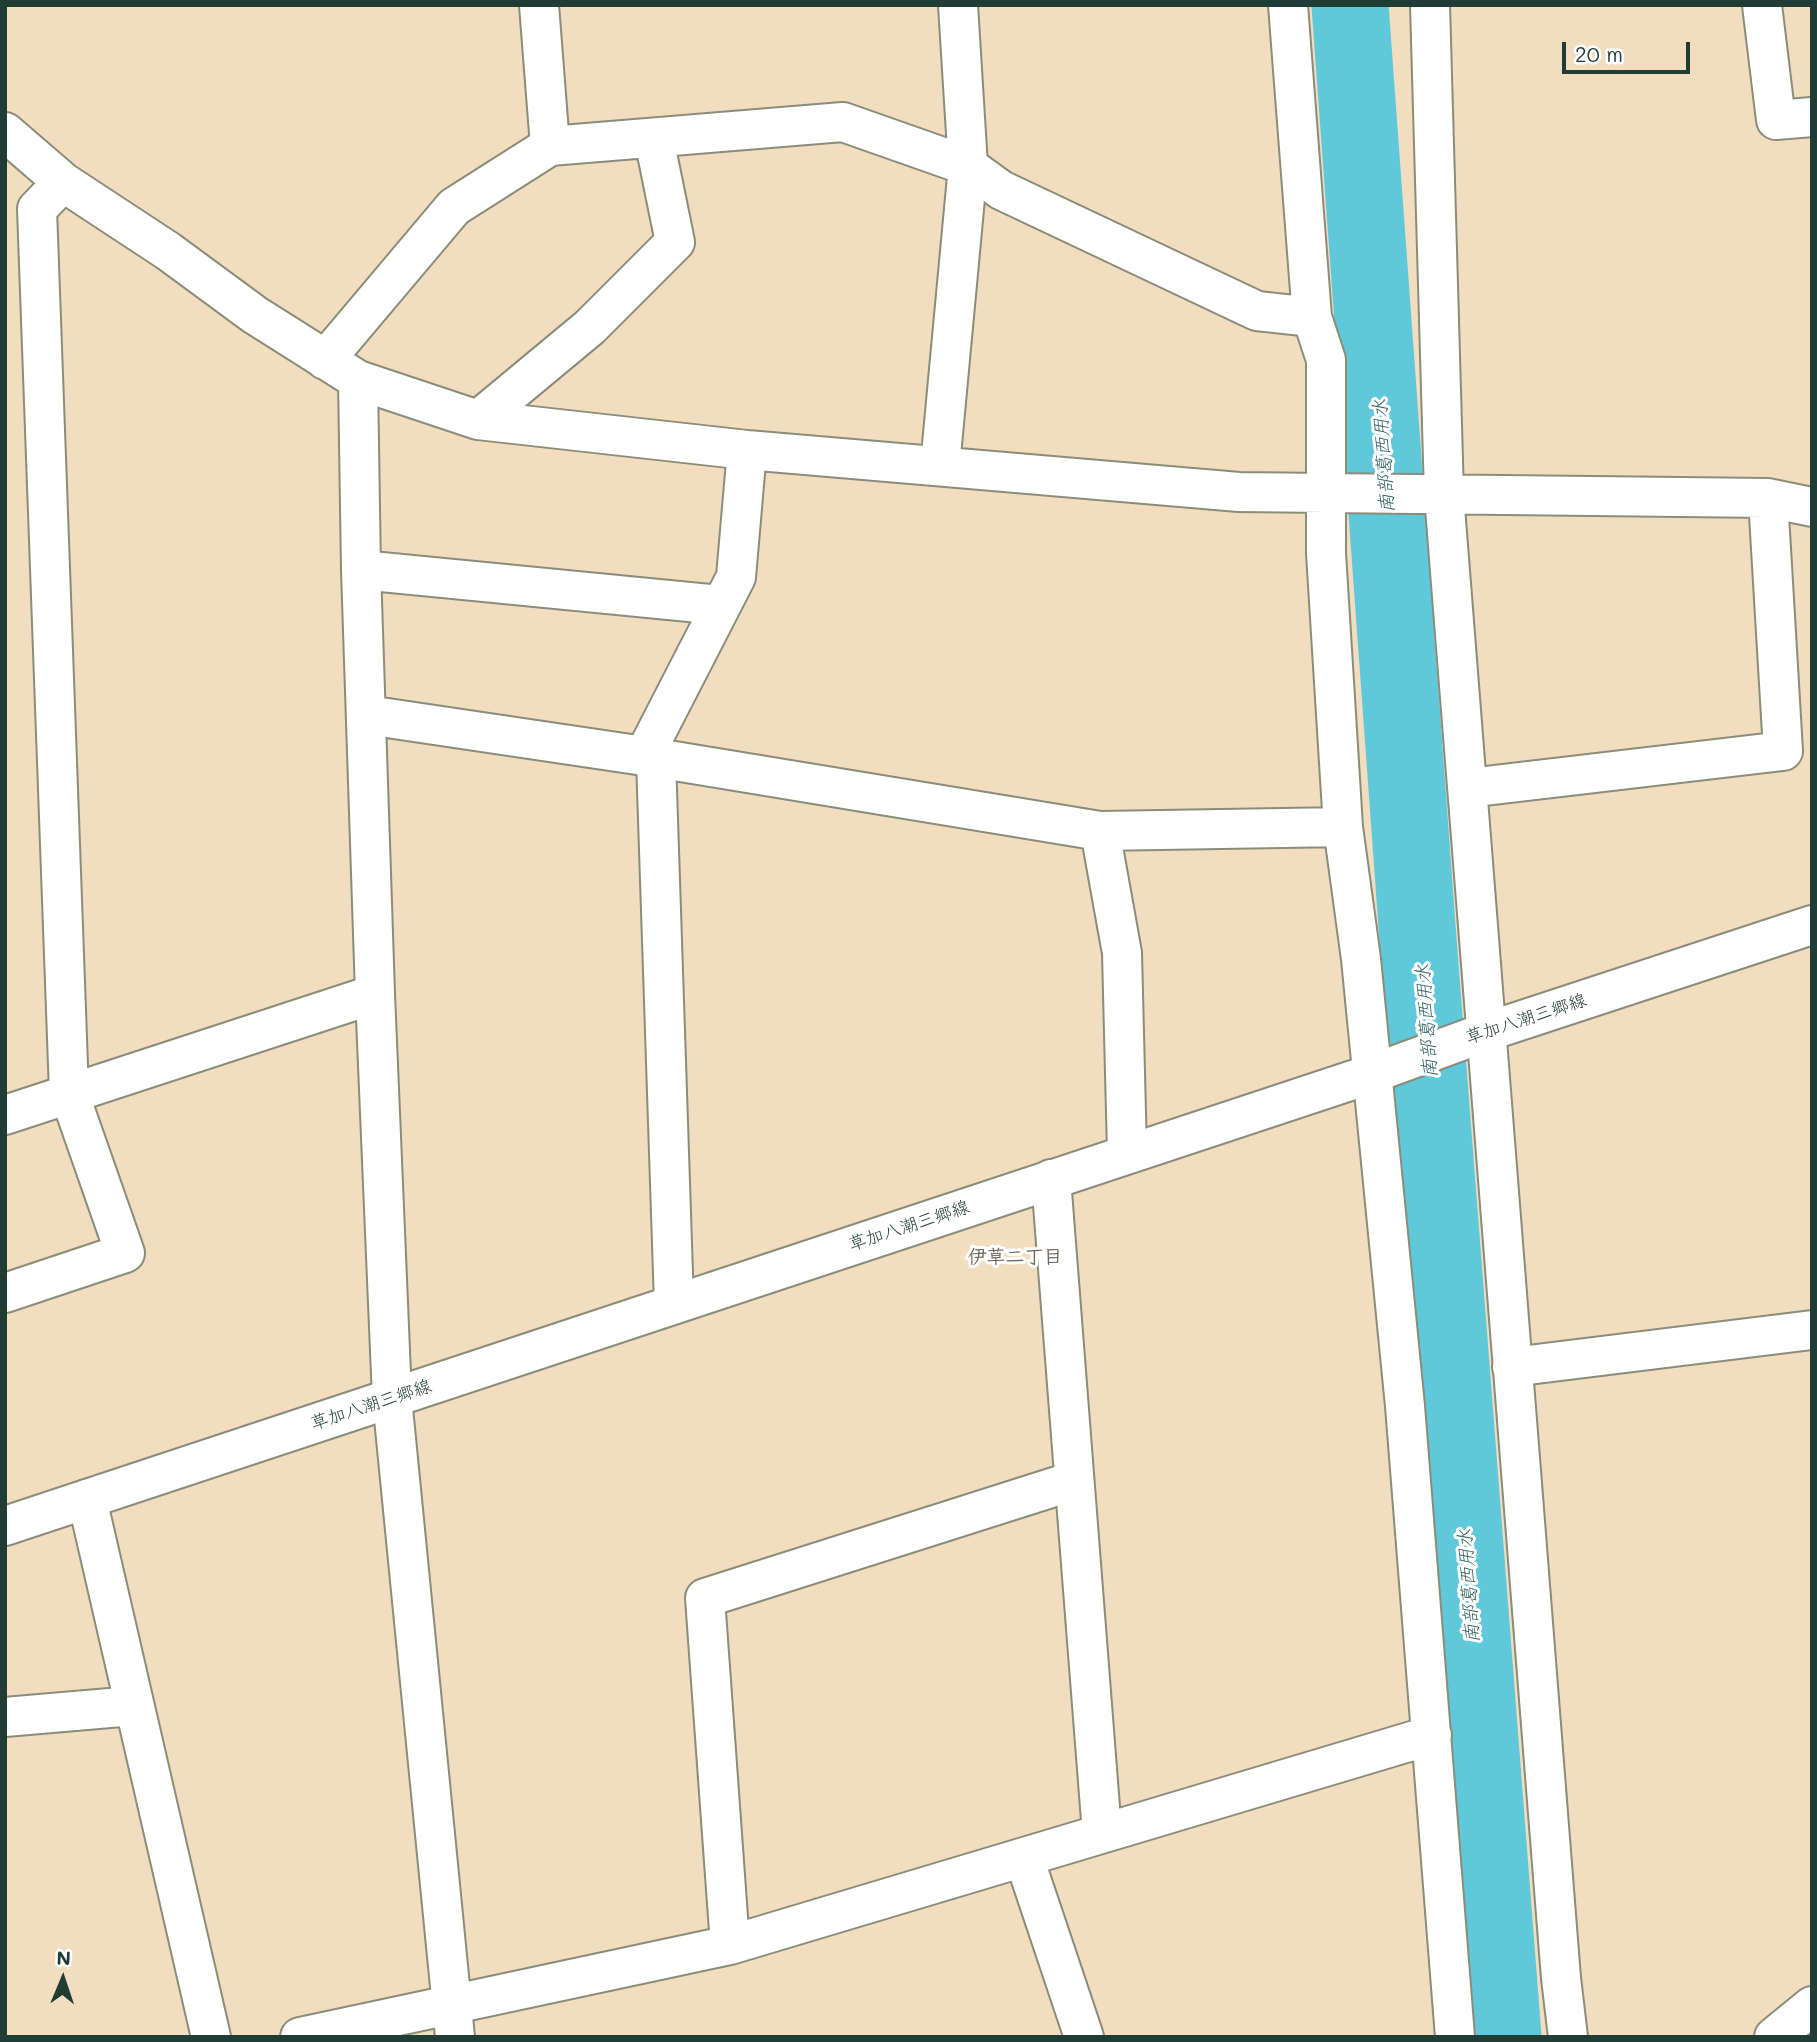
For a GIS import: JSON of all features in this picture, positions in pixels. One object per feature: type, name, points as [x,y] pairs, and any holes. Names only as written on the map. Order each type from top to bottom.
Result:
[{"type":"street","points":[[539,5],[550,146]]},
{"type":"street","points":[[940,466],[968,166],[958,5]]},
{"type":"street","points":[[1288,5],[1312,317],[1326,360],[1340,494],[1326,553],[1343,827],[1361,959],[1382,1069],[1405,1406],[1455,2037]]},
{"type":"street","points":[[1430,5],[1436,495],[1468,788],[1475,1035],[1513,1367],[1568,2037]]},
{"type":"street","points":[[1762,5],[1776,120],[1812,117]]},
{"type":"street","points":[[325,360],[454,207],[550,146],[843,122],[968,166],[1000,190],[1257,311],[1312,317]]},
{"type":"street","points":[[5,132],[63,182],[168,251],[255,315],[325,360],[358,380],[478,420],[747,450],[1239,492],[1768,498],[1812,507]]},
{"type":"street","points":[[478,420],[590,327],[676,242],[654,139]]},
{"type":"street","points":[[5,1293],[125,1253],[69,1093],[37,209],[63,182]]},
{"type":"street","points":[[358,380],[361,570],[375,994],[392,1398],[454,2020]]},
{"type":"street","points":[[674,1304],[650,757],[720,605],[736,578],[747,450]]},
{"type":"street","points":[[1468,788],[1783,751],[1768,498]]},
{"type":"street","points":[[361,570],[720,605]]},
{"type":"street","points":[[367,715],[650,757],[1100,831],[1343,827]]},
{"type":"street","points":[[1100,831],[1122,953],[1127,1153]]},
{"type":"street","name":"草加八潮三郷線","points":[[5,1526],[1812,925]]},
{"type":"street","points":[[5,1115],[375,994]]},
{"type":"street","points":[[1051,1179],[1102,1833]]},
{"type":"street","points":[[1513,1367],[1812,1329]]},
{"type":"street","points":[[730,1945],[705,1598],[1073,1481]]},
{"type":"street","points":[[86,1499],[211,2037]]},
{"type":"street","points":[[5,1717],[134,1706]]},
{"type":"street","points":[[300,2037],[454,2020],[730,1945],[1432,1735]]},
{"type":"street","points":[[1024,1857],[1084,2037]]},
{"type":"street","points":[[1774,2037],[1812,2006]]},
{"type":"waterway","name":"南部葛西用水","points":[[1350,5],[1417,926],[1503,2037]]},
{"type":"district","name":"伊草二丁目","points":[[1015,1257]]}]
